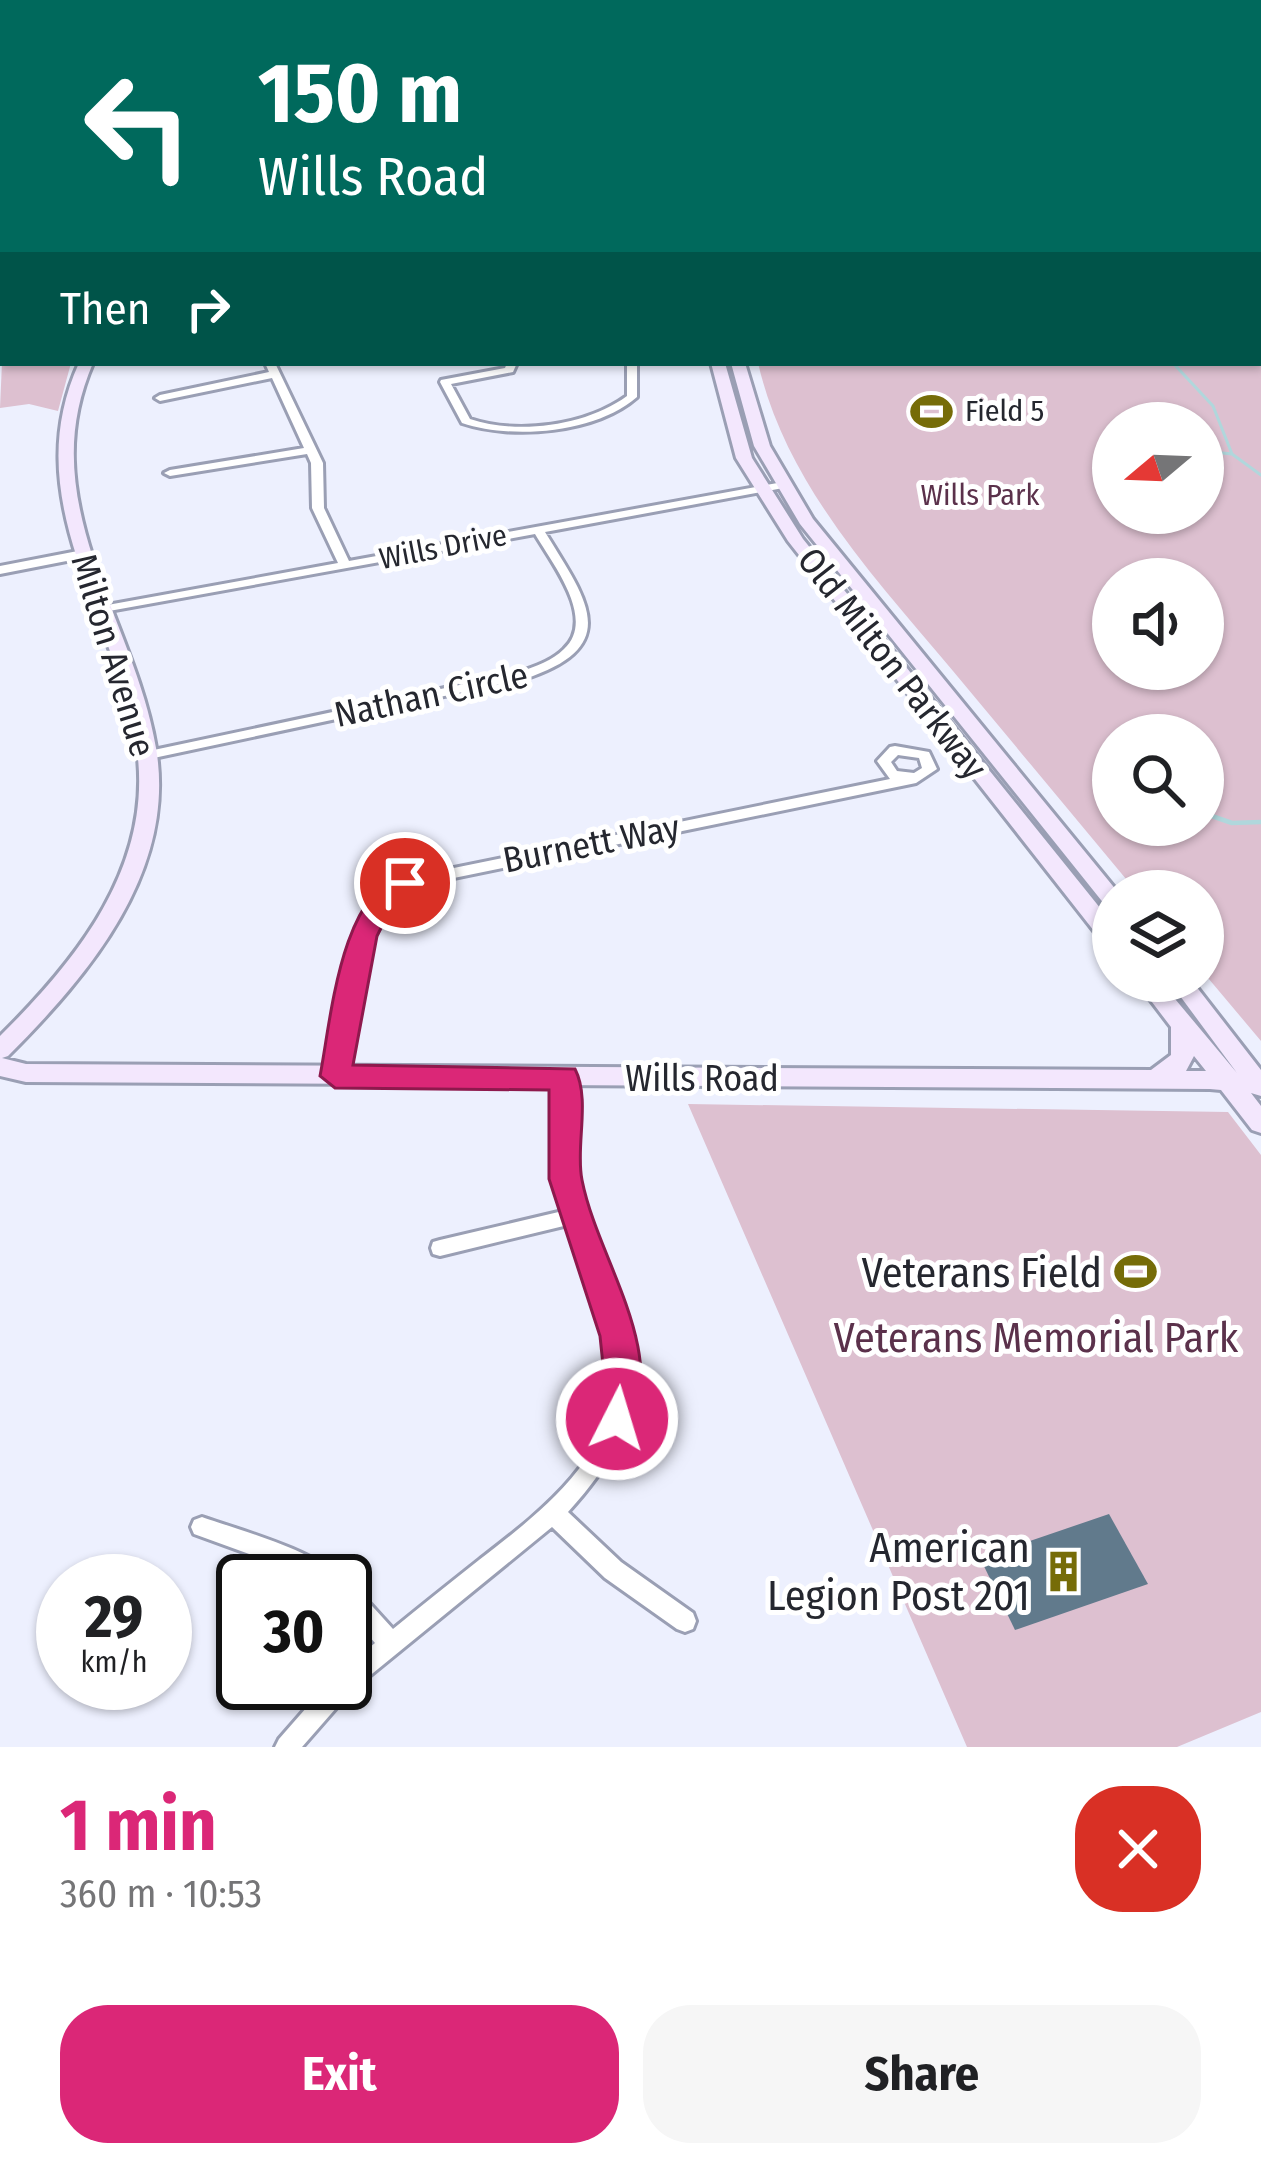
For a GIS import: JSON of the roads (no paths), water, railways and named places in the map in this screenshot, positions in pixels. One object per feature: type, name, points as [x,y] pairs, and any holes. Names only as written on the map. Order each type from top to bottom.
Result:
[{"type":"main road","name":"Milton Avenue","points":[[0,1050],[63,985],[118,902],[146,824],[148,755],[65,489],[61,446],[71,397],[85,366]]},
{"type":"main road","name":"Old Milton Parkway","points":[[719,366],[743,458],[806,521],[1092,874]]},
{"type":"main road","name":"Old Milton Parkway","points":[[739,366],[772,487],[796,541],[1092,913]]},
{"type":"main road","points":[[1164,1002],[1261,1123]]},
{"type":"main road","points":[[1196,1002],[1260,1085]]},
{"type":"main road","points":[[1153,1080],[1180,1065],[1188,1047],[1182,1024]]},
{"type":"main road","name":"Wills Road","points":[[0,1067],[26,1073],[1226,1080],[1260,1085]]},
{"type":"street","points":[[510,366],[446,382],[466,421],[518,430],[607,414],[632,397],[632,366]]},
{"type":"street","points":[[160,398],[272,369],[311,450],[319,508],[345,566]]},
{"type":"street","points":[[170,473],[311,450]]},
{"type":"street","name":"Wills Drive","points":[[102,610],[772,487]]},
{"type":"street","name":"Nathan Circle","points":[[148,755],[524,675],[562,660],[582,640],[586,618],[538,530]]},
{"type":"street","points":[[0,570],[83,554]]},
{"type":"street","name":"Burnett Way","points":[[335,1076],[363,936],[377,906],[405,883],[916,778]]},
{"type":"street","points":[[372,1659],[554,1514],[604,1454],[623,1384],[618,1336],[574,1216],[561,1145],[564,1078]]},
{"type":"street","points":[[440,1248],[574,1216]]},
{"type":"street","points":[[554,1514],[613,1570],[686,1621]]},
{"type":"street","points":[[202,1527],[280,1554]]},
{"type":"street","points":[[372,1623],[391,1644]]},
{"type":"street","points":[[287,1747],[319,1710]]},
{"type":"waterway","points":[[1176,366],[1213,406],[1232,454]]},
{"type":"waterway","points":[[1224,453],[1232,454]]},
{"type":"waterway","points":[[1232,454],[1261,475]]},
{"type":"waterway","points":[[1224,820],[1261,822]]},
{"type":"place","name":"Field 5","points":[[931,411]]},
{"type":"place","name":"Veterans Field","points":[[1136,1272]]},
{"type":"place","name":"American Legion Post 201","points":[[1064,1571]]},
{"type":"park label","name":"Wills Park","points":[[980,495]]},
{"type":"park label","name":"Veterans Memorial Park","points":[[1036,1337]]}]
